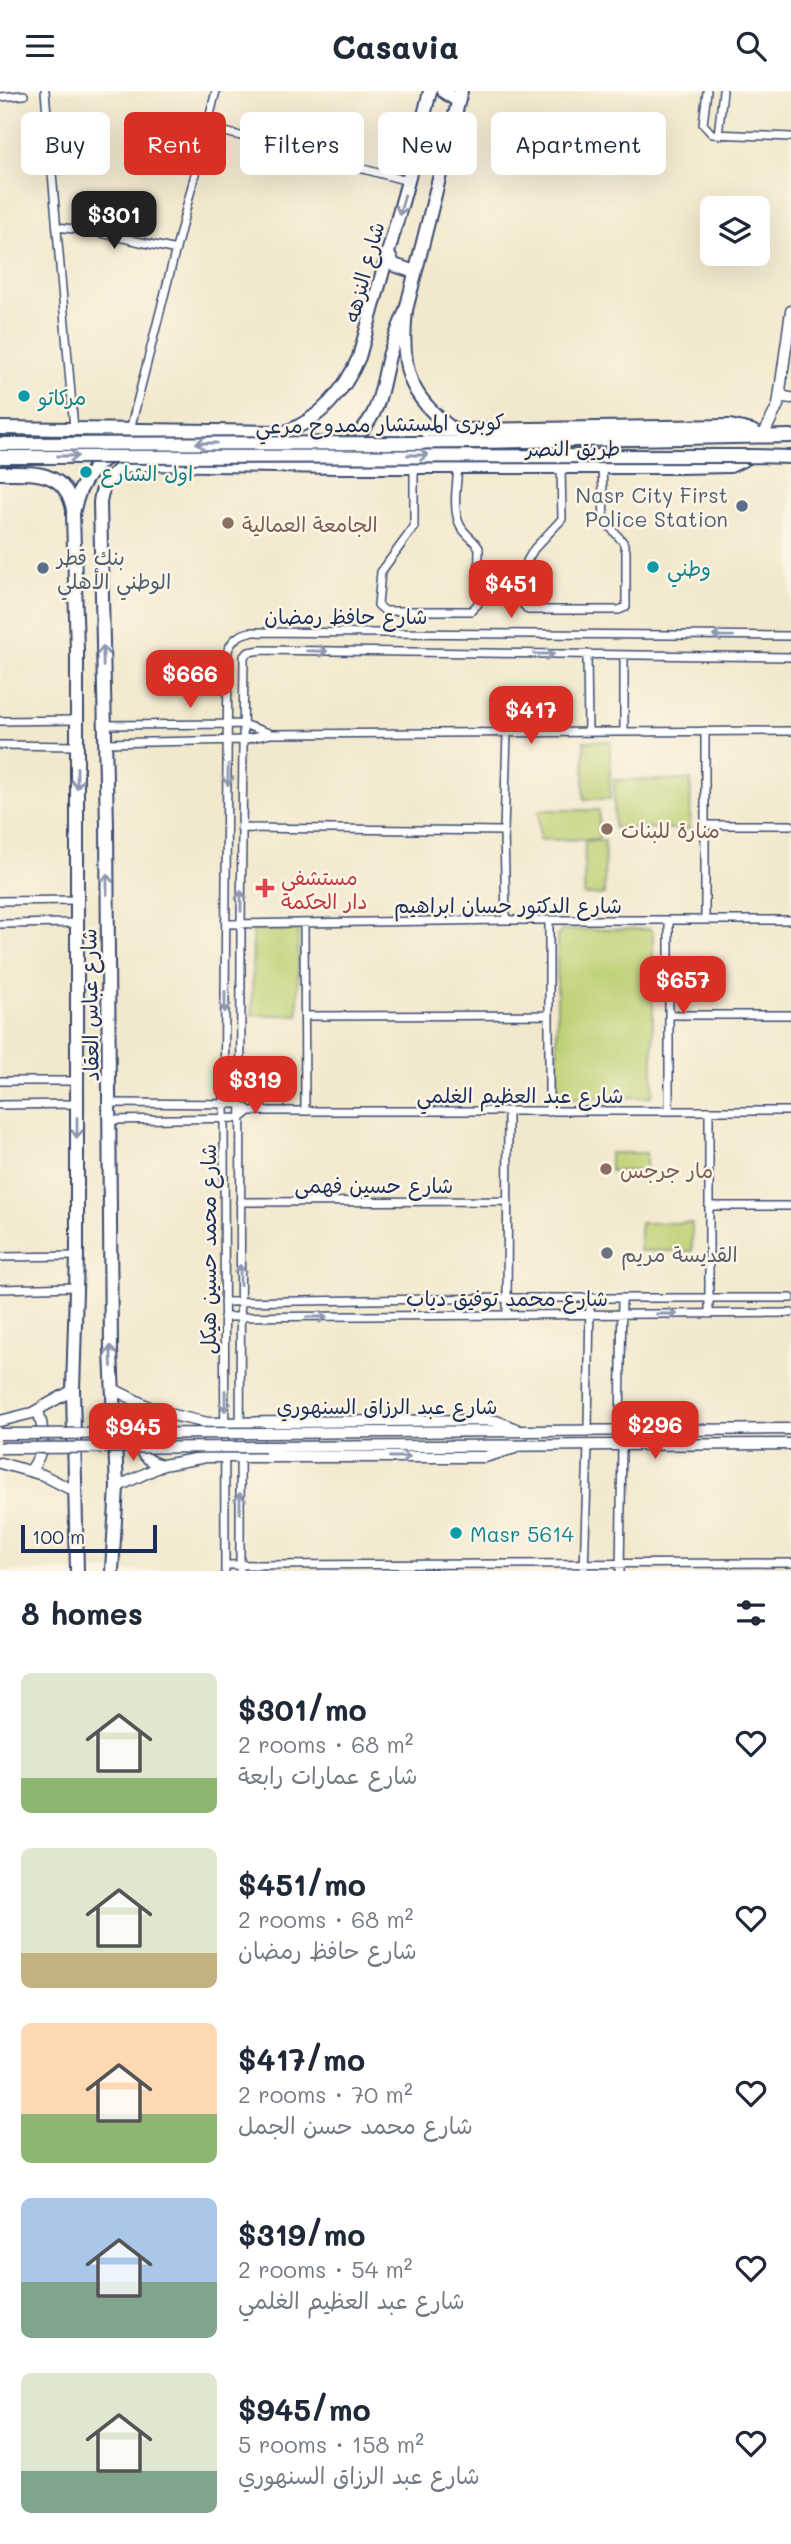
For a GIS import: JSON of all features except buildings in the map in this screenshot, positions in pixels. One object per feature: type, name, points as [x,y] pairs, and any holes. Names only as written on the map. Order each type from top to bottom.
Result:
[{"type":"main road","name":"شارع النزهه","points":[[285,432],[307,422],[325,407],[349,378],[363,347],[430,91]]},
{"type":"main road","points":[[285,466],[307,464],[332,455],[353,440],[367,425],[379,403],[389,358],[406,310],[459,96],[443,91]]},
{"type":"main road","points":[[388,254],[394,265],[415,272]]},
{"type":"main road","points":[[406,310],[403,346],[409,375],[427,408],[454,430]]},
{"type":"main road","name":"طريق النصر","points":[[392,467],[383,459],[381,448],[386,437],[396,431],[730,426],[762,436],[791,436]]},
{"type":"main road","points":[[0,428],[285,432],[293,437],[297,446],[295,455],[285,466]]},
{"type":"main road","points":[[23,428],[35,434],[44,450],[42,463],[34,473]]},
{"type":"main road","points":[[73,514],[78,495],[87,478],[108,456],[116,450],[176,432]]},
{"type":"main road","name":"كوبرى المستشار ممدوح مرعي","points":[[0,444],[422,443],[762,436]]},
{"type":"main road","name":"طريق النصر","points":[[144,464],[392,467],[730,466],[751,456],[791,457]]},
{"type":"main road","name":"كوبرى المستشار ممدوح مرعي","points":[[0,457],[751,456]]},
{"type":"main road","name":"شارع عباس العقاد","points":[[112,1571],[117,1487],[111,1351],[101,496],[106,482],[116,471],[129,465],[144,464]]},
{"type":"main road","points":[[0,473],[34,473],[50,477],[62,486],[70,499],[73,514]]},
{"type":"main road","name":"شارع عباس العقاد","points":[[73,514],[77,720],[77,1287],[73,1390],[77,1571]]},
{"type":"street","points":[[45,91],[74,429]]},
{"type":"street","points":[[211,112],[216,91]]},
{"type":"street","points":[[707,91],[703,124],[706,131],[718,135],[791,137]]},
{"type":"street","points":[[718,135],[723,91]]},
{"type":"street","points":[[0,97],[24,95]]},
{"type":"street","points":[[226,132],[408,181]]},
{"type":"street","points":[[130,430],[195,175]]},
{"type":"street","points":[[57,226],[176,250]]},
{"type":"street","points":[[762,436],[776,411],[791,311]]},
{"type":"street","points":[[780,391],[783,397],[791,398]]},
{"type":"street","points":[[414,467],[414,527],[383,567],[379,577],[378,605],[385,611],[471,611],[478,604],[479,551],[476,542],[461,527],[458,518],[458,467]]},
{"type":"street","points":[[561,467],[562,519],[534,549],[526,566],[523,604],[528,610],[619,610],[626,607],[626,551],[623,542],[604,520],[602,467]]},
{"type":"street","name":"شارع حافظ رمضان","points":[[237,636],[250,632],[791,636]]},
{"type":"street","points":[[266,650],[267,632]]},
{"type":"street","name":"شارع محمد حسين هيكل","points":[[225,1568],[224,1117],[228,650],[237,636]]},
{"type":"street","name":"شارع حافظ رمضان","points":[[249,652],[266,650],[791,657]]},
{"type":"street","name":"شارع محمد حسين هيكل","points":[[240,1568],[242,724],[243,663],[244,656],[249,652]]},
{"type":"street","points":[[587,654],[588,732]]},
{"type":"street","points":[[624,655],[624,732]]},
{"type":"street","points":[[0,721],[77,720]]},
{"type":"street","points":[[105,725],[242,724],[270,734]]},
{"type":"street","points":[[705,731],[705,920]]},
{"type":"street","points":[[105,743],[242,740],[270,734],[791,731]]},
{"type":"street","points":[[506,920],[507,733]]},
{"type":"street","points":[[0,745],[77,746]]},
{"type":"street","points":[[705,825],[791,825]]},
{"type":"street","points":[[241,828],[505,831]]},
{"type":"street","points":[[0,901],[77,901]]},
{"type":"street","points":[[549,920],[549,1112]]},
{"type":"street","points":[[669,920],[669,1111]]},
{"type":"street","name":"شارع الدكتور حسان ابراهيم","points":[[226,924],[791,920]]},
{"type":"street","points":[[0,924],[77,923]]},
{"type":"street","points":[[304,924],[305,1111]]},
{"type":"street","points":[[305,1016],[549,1015]]},
{"type":"street","points":[[669,1015],[791,1015]]},
{"type":"street","points":[[0,1081],[76,1081]]},
{"type":"street","points":[[110,1103],[240,1104],[250,1111],[241,1118],[110,1120]]},
{"type":"street","points":[[0,1104],[77,1104]]},
{"type":"street","name":"شارع عبد العظيم الغلمي","points":[[250,1111],[791,1111]]},
{"type":"street","points":[[507,1315],[508,1112]]},
{"type":"street","points":[[709,1112],[709,1314]]},
{"type":"street","name":"شارع حسين فهمى","points":[[240,1202],[508,1201]]},
{"type":"street","points":[[710,1206],[791,1206]]},
{"type":"street","points":[[0,1257],[77,1256]]},
{"type":"street","points":[[0,1289],[77,1287]]},
{"type":"street","points":[[587,1430],[590,1298]]},
{"type":"street","points":[[620,1429],[622,1298]]},
{"type":"street","name":"شارع محمد توفيق دياب","points":[[224,1302],[791,1298]]},
{"type":"street","name":"شارع محمد توفيق دياب","points":[[224,1317],[791,1313]]},
{"type":"street","name":"شارع عبد الرزاق السنهوري","points":[[113,1389],[153,1409],[192,1421],[225,1424],[484,1420],[508,1425],[520,1431],[791,1429]]},
{"type":"street","points":[[0,1421],[38,1411],[73,1390]]},
{"type":"street","points":[[153,1409],[140,1421],[136,1432],[137,1444],[147,1458],[163,1465]]},
{"type":"street","points":[[31,1470],[39,1457],[43,1442],[43,1427],[38,1411]]},
{"type":"street","points":[[0,1434],[520,1431]]},
{"type":"street","points":[[0,1448],[791,1444]]},
{"type":"street","points":[[117,1487],[163,1465],[187,1459],[225,1456],[485,1457],[519,1446]]},
{"type":"street","points":[[584,1567],[587,1446]]},
{"type":"street","points":[[620,1567],[622,1446]]},
{"type":"street","points":[[0,1463],[31,1470],[76,1492]]},
{"type":"street","points":[[225,1568],[620,1567],[791,1563]]},
{"type":"green space","points":[[584,741],[610,741],[610,799],[584,799]]},
{"type":"green space","points":[[614,780],[691,780],[690,829],[614,828]]},
{"type":"green space","points":[[539,810],[599,810],[599,839],[539,840]]},
{"type":"green space","points":[[585,841],[605,841],[604,895],[584,895]]},
{"type":"green space","points":[[650,929],[653,933],[653,1094],[649,1097],[563,1098],[557,1093],[557,936],[562,930]]},
{"type":"green space","points":[[253,930],[298,930],[298,1015],[252,1015]]},
{"type":"green space","points":[[610,1153],[646,1153],[646,1171],[610,1171]]},
{"type":"green space","points":[[640,1223],[692,1223],[692,1251],[640,1251]]},
{"type":"place","name":"مركاتو","points":[[24,396]]},
{"type":"place","name":"اول الشارع","points":[[86,472]]},
{"type":"place","name":"Nasr City First Police Station","points":[[742,506]]},
{"type":"place","name":"الجامعة العمالية","points":[[228,523]]},
{"type":"place","name":"وطني","points":[[653,567]]},
{"type":"place","name":"بنك قطر الوطني الأهلي","points":[[43,568]]},
{"type":"place","name":"منارة للبنات","points":[[607,829]]},
{"type":"place","name":"مستشفي دار الحكمة","points":[[265,888]]},
{"type":"place","name":"مار جرجس","points":[[606,1169]]},
{"type":"place","name":"القديسة مريم","points":[[607,1253]]},
{"type":"place","name":"Masr 5614","points":[[456,1533]]}]
